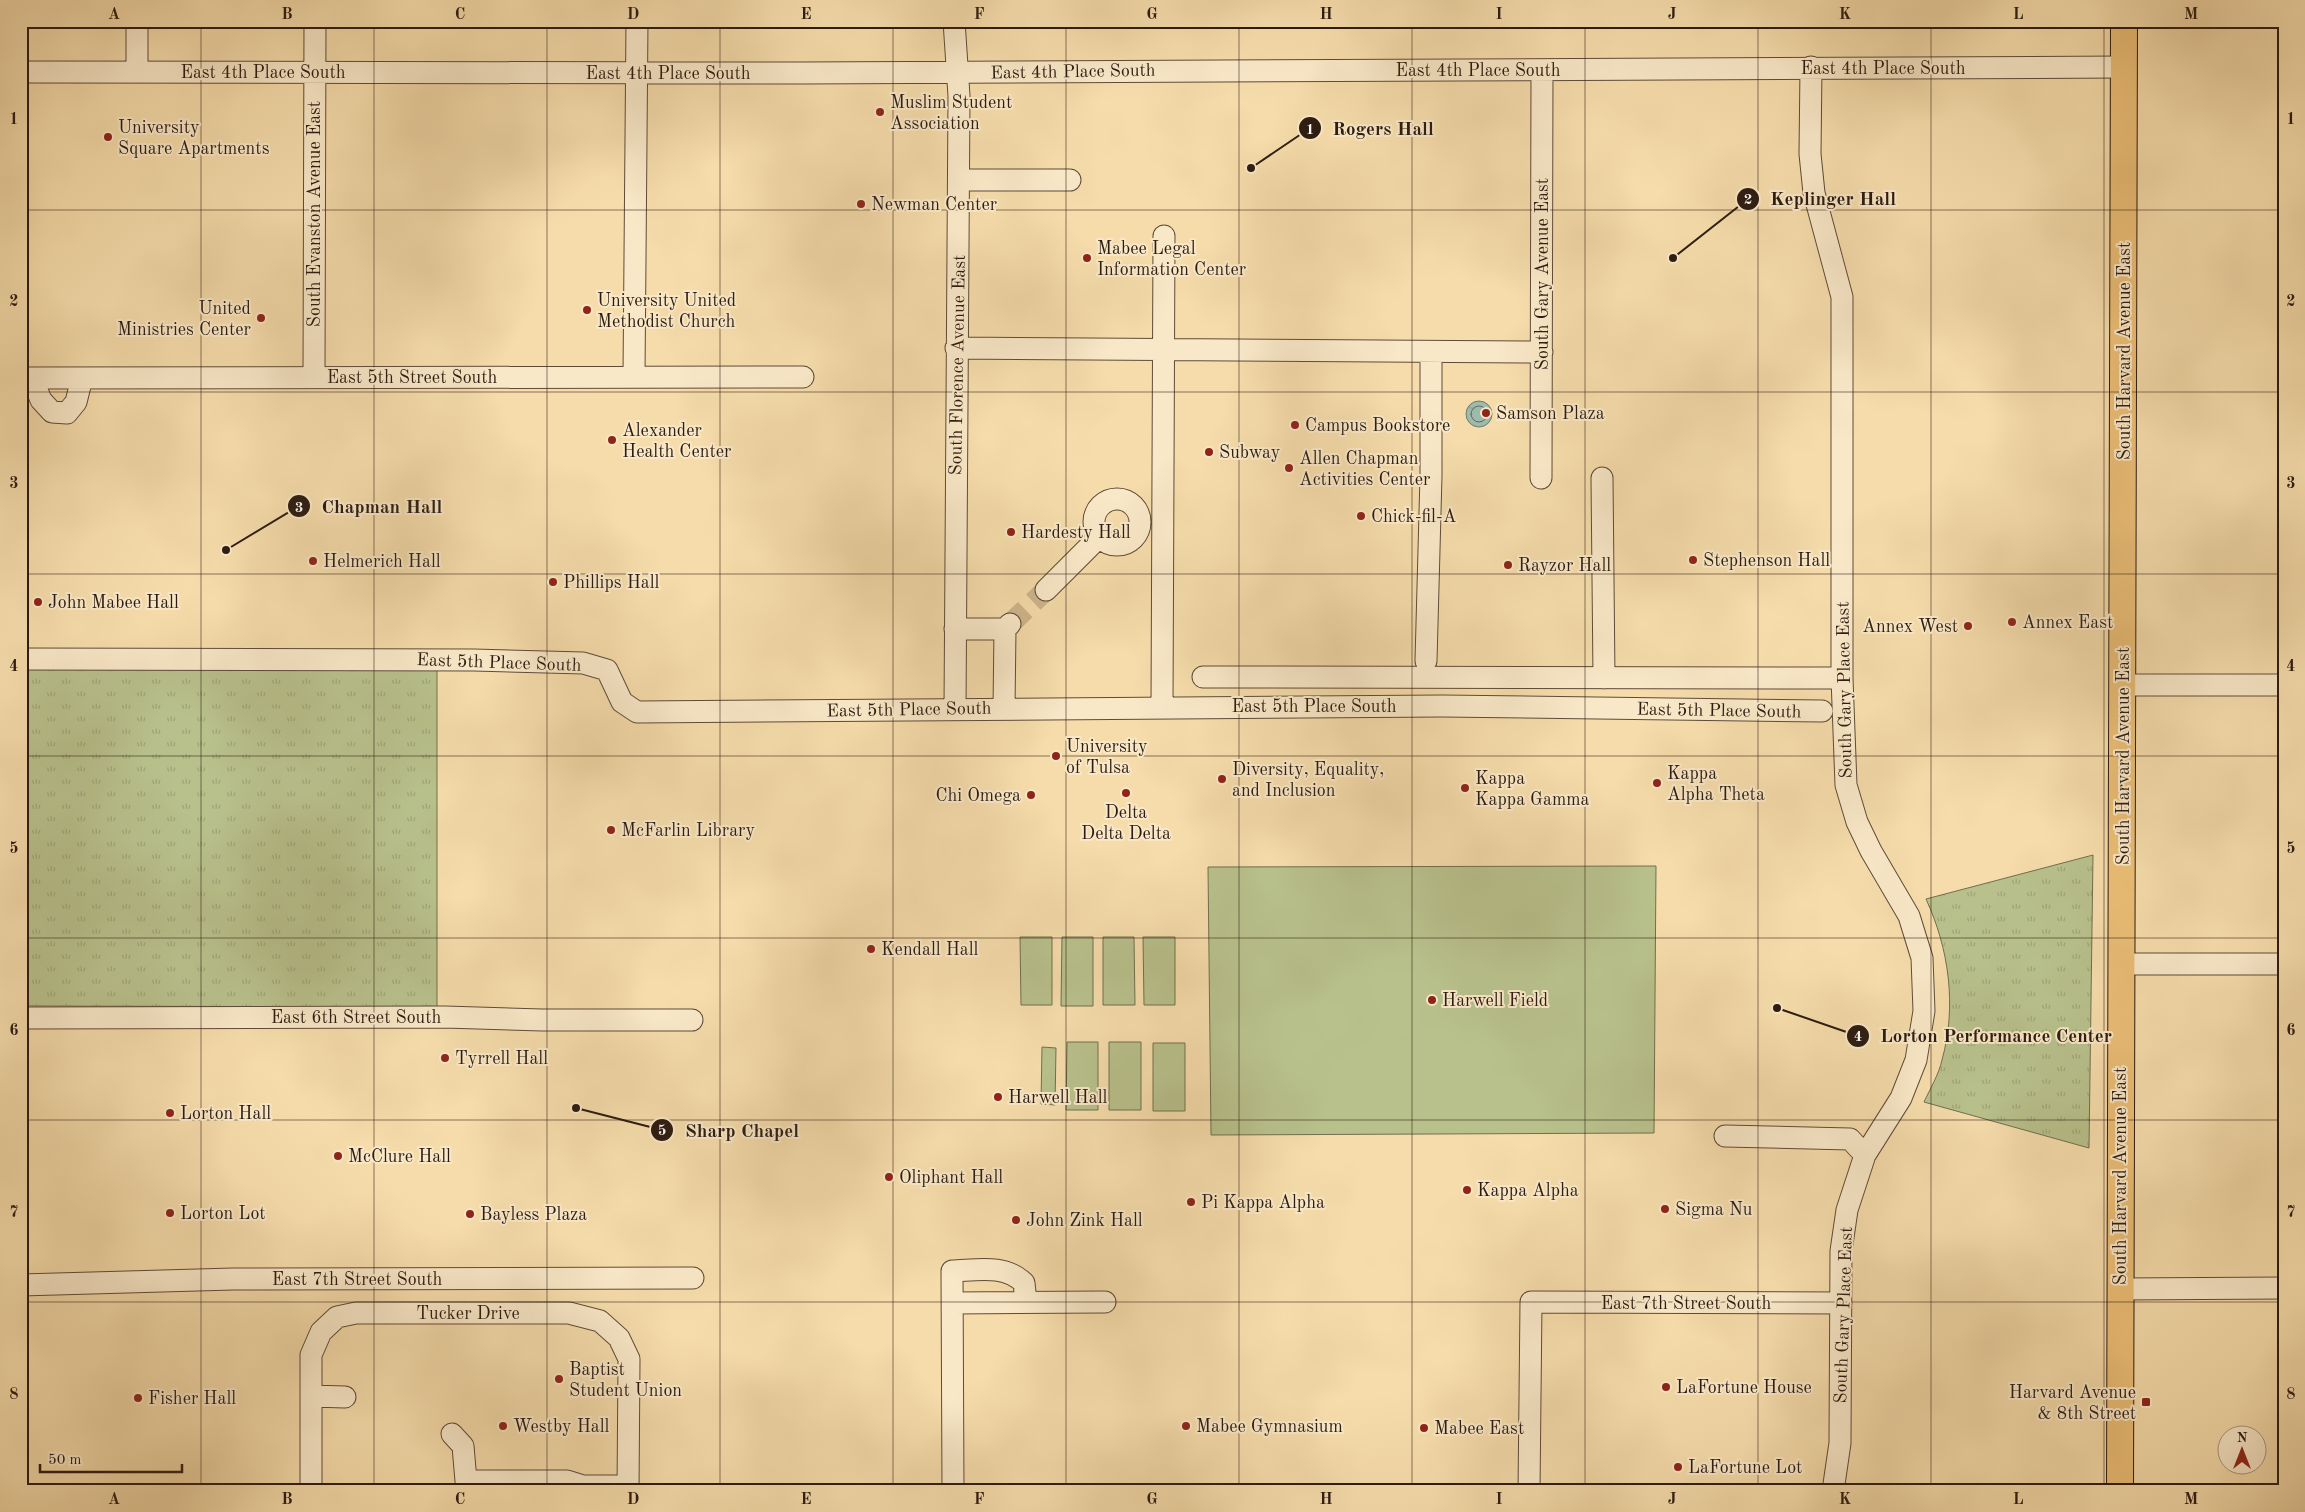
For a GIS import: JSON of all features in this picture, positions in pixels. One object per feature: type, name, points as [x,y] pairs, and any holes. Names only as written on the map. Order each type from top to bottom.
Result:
[{"type":"main road","name":"South Harvard Avenue East","points":[[2120,1491],[2121,964],[2124,685],[2124,21]]},
{"type":"street","points":[[137,21],[137,72]]},
{"type":"street","name":"South Evanston Avenue East","points":[[314,377],[315,21]]},
{"type":"street","points":[[634,376],[637,21]]},
{"type":"street","name":"South Florence Avenue East","points":[[954,21],[959,96],[955,709]]},
{"type":"street","name":"South Gary Place East","points":[[1811,67],[1810,154],[1814,193],[1842,297],[1842,678],[1846,785],[1857,822],[1871,851],[1909,916],[1922,958],[1924,1011],[1916,1060],[1900,1098],[1865,1154],[1855,1182],[1843,1231],[1840,1443],[1833,1491]]},
{"type":"street","name":"East 4th Place South","points":[[21,72],[637,73],[2124,67]]},
{"type":"street","name":"South Gary Avenue East","points":[[1541,478],[1542,70]]},
{"type":"street","points":[[959,180],[1070,180]]},
{"type":"street","points":[[1162,707],[1164,236]]},
{"type":"street","points":[[956,348],[1542,352]]},
{"type":"street","points":[[1426,661],[1431,476],[1431,352]]},
{"type":"street","name":"East 5th Street South","points":[[27,378],[803,377]]},
{"type":"street","points":[[27,378],[41,400],[52,412],[67,413],[76,402],[82,378]]},
{"type":"street","points":[[1602,478],[1604,678]]},
{"type":"street","points":[[1112,499],[1128,502],[1134,506],[1140,521],[1136,534],[1125,543],[1111,544],[1099,536],[1094,522],[1095,514],[1105,502],[1112,499]]},
{"type":"street","points":[[1140,521],[1163,520]]},
{"type":"street","points":[[1046,590],[1099,536]]},
{"type":"street","points":[[955,629],[1008,626],[1004,708]]},
{"type":"street","name":"East 5th Place South","points":[[21,659],[447,660],[583,663],[608,670],[622,702],[636,712],[1442,706],[1822,711]]},
{"type":"street","name":"East 5th Place South","points":[[1203,676],[1842,678]]},
{"type":"street","points":[[2124,685],[2284,685]]},
{"type":"street","points":[[2121,964],[2284,964]]},
{"type":"street","name":"East 6th Street South","points":[[21,1018],[445,1017],[542,1020],[692,1020]]},
{"type":"street","points":[[1725,1136],[1850,1139],[1865,1154]]},
{"type":"street","points":[[953,1491],[954,1303],[952,1271],[1006,1271],[1015,1274],[1024,1283],[1026,1302]]},
{"type":"street","name":"East 7th Street South","points":[[21,1285],[233,1279],[693,1278]]},
{"type":"street","points":[[2121,1288],[2284,1288]]},
{"type":"street","points":[[954,1303],[1105,1302]]},
{"type":"street","name":"East 7th Street South","points":[[1529,1491],[1531,1302],[1841,1303]]},
{"type":"street","name":"Tucker Drive","points":[[311,1491],[311,1354],[321,1332],[337,1317],[356,1313],[569,1313],[600,1321],[619,1338],[629,1359],[628,1488]]},
{"type":"street","points":[[311,1396],[345,1397]]},
{"type":"street","points":[[452,1434],[463,1446],[466,1481],[567,1481],[583,1486],[628,1488]]},
{"type":"green space","points":[[21,668],[437,669],[437,1007],[21,1006]]},
{"type":"green space","points":[[2093,855],[2089,1148],[1924,1102],[1941,1065],[1947,1040],[1950,999],[1945,958],[1934,918],[1926,899]]},
{"type":"green space","name":"Harwell Field","points":[[1656,866],[1654,1133],[1211,1135],[1208,867]]},
{"type":"green space","points":[[1020,937],[1052,937],[1052,1005],[1021,1005]]},
{"type":"green space","points":[[1062,937],[1093,937],[1093,1006],[1061,1006]]},
{"type":"green space","points":[[1103,937],[1134,937],[1135,1005],[1103,1005]]},
{"type":"green space","points":[[1143,937],[1175,937],[1175,1005],[1144,1005]]},
{"type":"green space","points":[[1067,1042],[1098,1042],[1098,1110],[1066,1110]]},
{"type":"green space","points":[[1109,1042],[1141,1042],[1141,1110],[1109,1110]]},
{"type":"green space","points":[[1153,1043],[1185,1043],[1185,1111],[1153,1111]]},
{"type":"green space","points":[[1042,1047],[1056,1048],[1055,1105],[1041,1104]]},
{"type":"water","points":[[1479,401],[1488,405],[1492,414],[1488,423],[1479,427],[1470,423],[1466,414],[1470,405]]},
{"type":"tunnel","points":[[1010,624],[1046,590]]},
{"type":"place","name":"Muslim Student Association","points":[[880,112]]},
{"type":"place","name":"University Square Apartments","points":[[108,137]]},
{"type":"place","name":"Rogers Hall","points":[[1251,168]]},
{"type":"place","name":"Newman Center","points":[[861,204]]},
{"type":"place","name":"Mabee Legal Information Center","points":[[1087,258]]},
{"type":"place","name":"Keplinger Hall","points":[[1673,258]]},
{"type":"place","name":"University United Methodist Church","points":[[587,310]]},
{"type":"place","name":"United Ministries Center","points":[[261,318]]},
{"type":"place","name":"Samson Plaza","points":[[1486,413]]},
{"type":"place","name":"Campus Bookstore","points":[[1295,425]]},
{"type":"place","name":"Alexander Health Center","points":[[612,440]]},
{"type":"place","name":"Subway","points":[[1209,452]]},
{"type":"place","name":"Allen Chapman Activities Center","points":[[1289,468]]},
{"type":"place","name":"Chick-fil-A","points":[[1361,516]]},
{"type":"place","name":"Hardesty Hall","points":[[1011,532]]},
{"type":"place","name":"Chapman Hall","points":[[226,550]]},
{"type":"place","name":"Stephenson Hall","points":[[1693,560]]},
{"type":"place","name":"Helmerich Hall","points":[[313,561]]},
{"type":"place","name":"Rayzor Hall","points":[[1508,565]]},
{"type":"place","name":"Phillips Hall","points":[[553,582]]},
{"type":"place","name":"John Mabee Hall","points":[[38,602]]},
{"type":"place","name":"Annex East","points":[[2012,622]]},
{"type":"place","name":"Annex West","points":[[1968,626]]},
{"type":"place","name":"University of Tulsa","points":[[1056,756]]},
{"type":"place","name":"Diversity, Equality, and Inclusion","points":[[1222,779]]},
{"type":"place","name":"Kappa Alpha Theta","points":[[1657,783]]},
{"type":"place","name":"Kappa Kappa Gamma","points":[[1465,788]]},
{"type":"place","name":"Delta Delta Delta","points":[[1126,793]]},
{"type":"place","name":"Chi Omega","points":[[1031,795]]},
{"type":"place","name":"McFarlin Library","points":[[611,830]]},
{"type":"place","name":"Kendall Hall","points":[[871,949]]},
{"type":"place","name":"Harwell Field","points":[[1432,1000]]},
{"type":"place","name":"Lorton Performance Center","points":[[1777,1008]]},
{"type":"place","name":"Tyrrell Hall","points":[[445,1058]]},
{"type":"place","name":"Harwell Hall","points":[[998,1097]]},
{"type":"place","name":"Sharp Chapel","points":[[576,1108]]},
{"type":"place","name":"Lorton Hall","points":[[170,1113]]},
{"type":"place","name":"McClure Hall","points":[[338,1156]]},
{"type":"place","name":"Oliphant Hall","points":[[889,1177]]},
{"type":"place","name":"Kappa Alpha","points":[[1467,1190]]},
{"type":"place","name":"Pi Kappa Alpha","points":[[1191,1202]]},
{"type":"place","name":"Sigma Nu","points":[[1665,1209]]},
{"type":"place","name":"Lorton Lot","points":[[170,1213]]},
{"type":"place","name":"Bayless Plaza","points":[[470,1214]]},
{"type":"place","name":"John Zink Hall","points":[[1016,1220]]},
{"type":"place","name":"Baptist Student Union","points":[[559,1379]]},
{"type":"place","name":"LaFortune House","points":[[1666,1387]]},
{"type":"place","name":"Fisher Hall","points":[[138,1398]]},
{"type":"place","name":"Harvard Avenue & 8th Street","points":[[2146,1402]]},
{"type":"place","name":"Westby Hall","points":[[503,1426]]},
{"type":"place","name":"Mabee Gymnasium","points":[[1186,1426]]},
{"type":"place","name":"Mabee East","points":[[1424,1428]]},
{"type":"place","name":"LaFortune Lot","points":[[1678,1467]]}]
